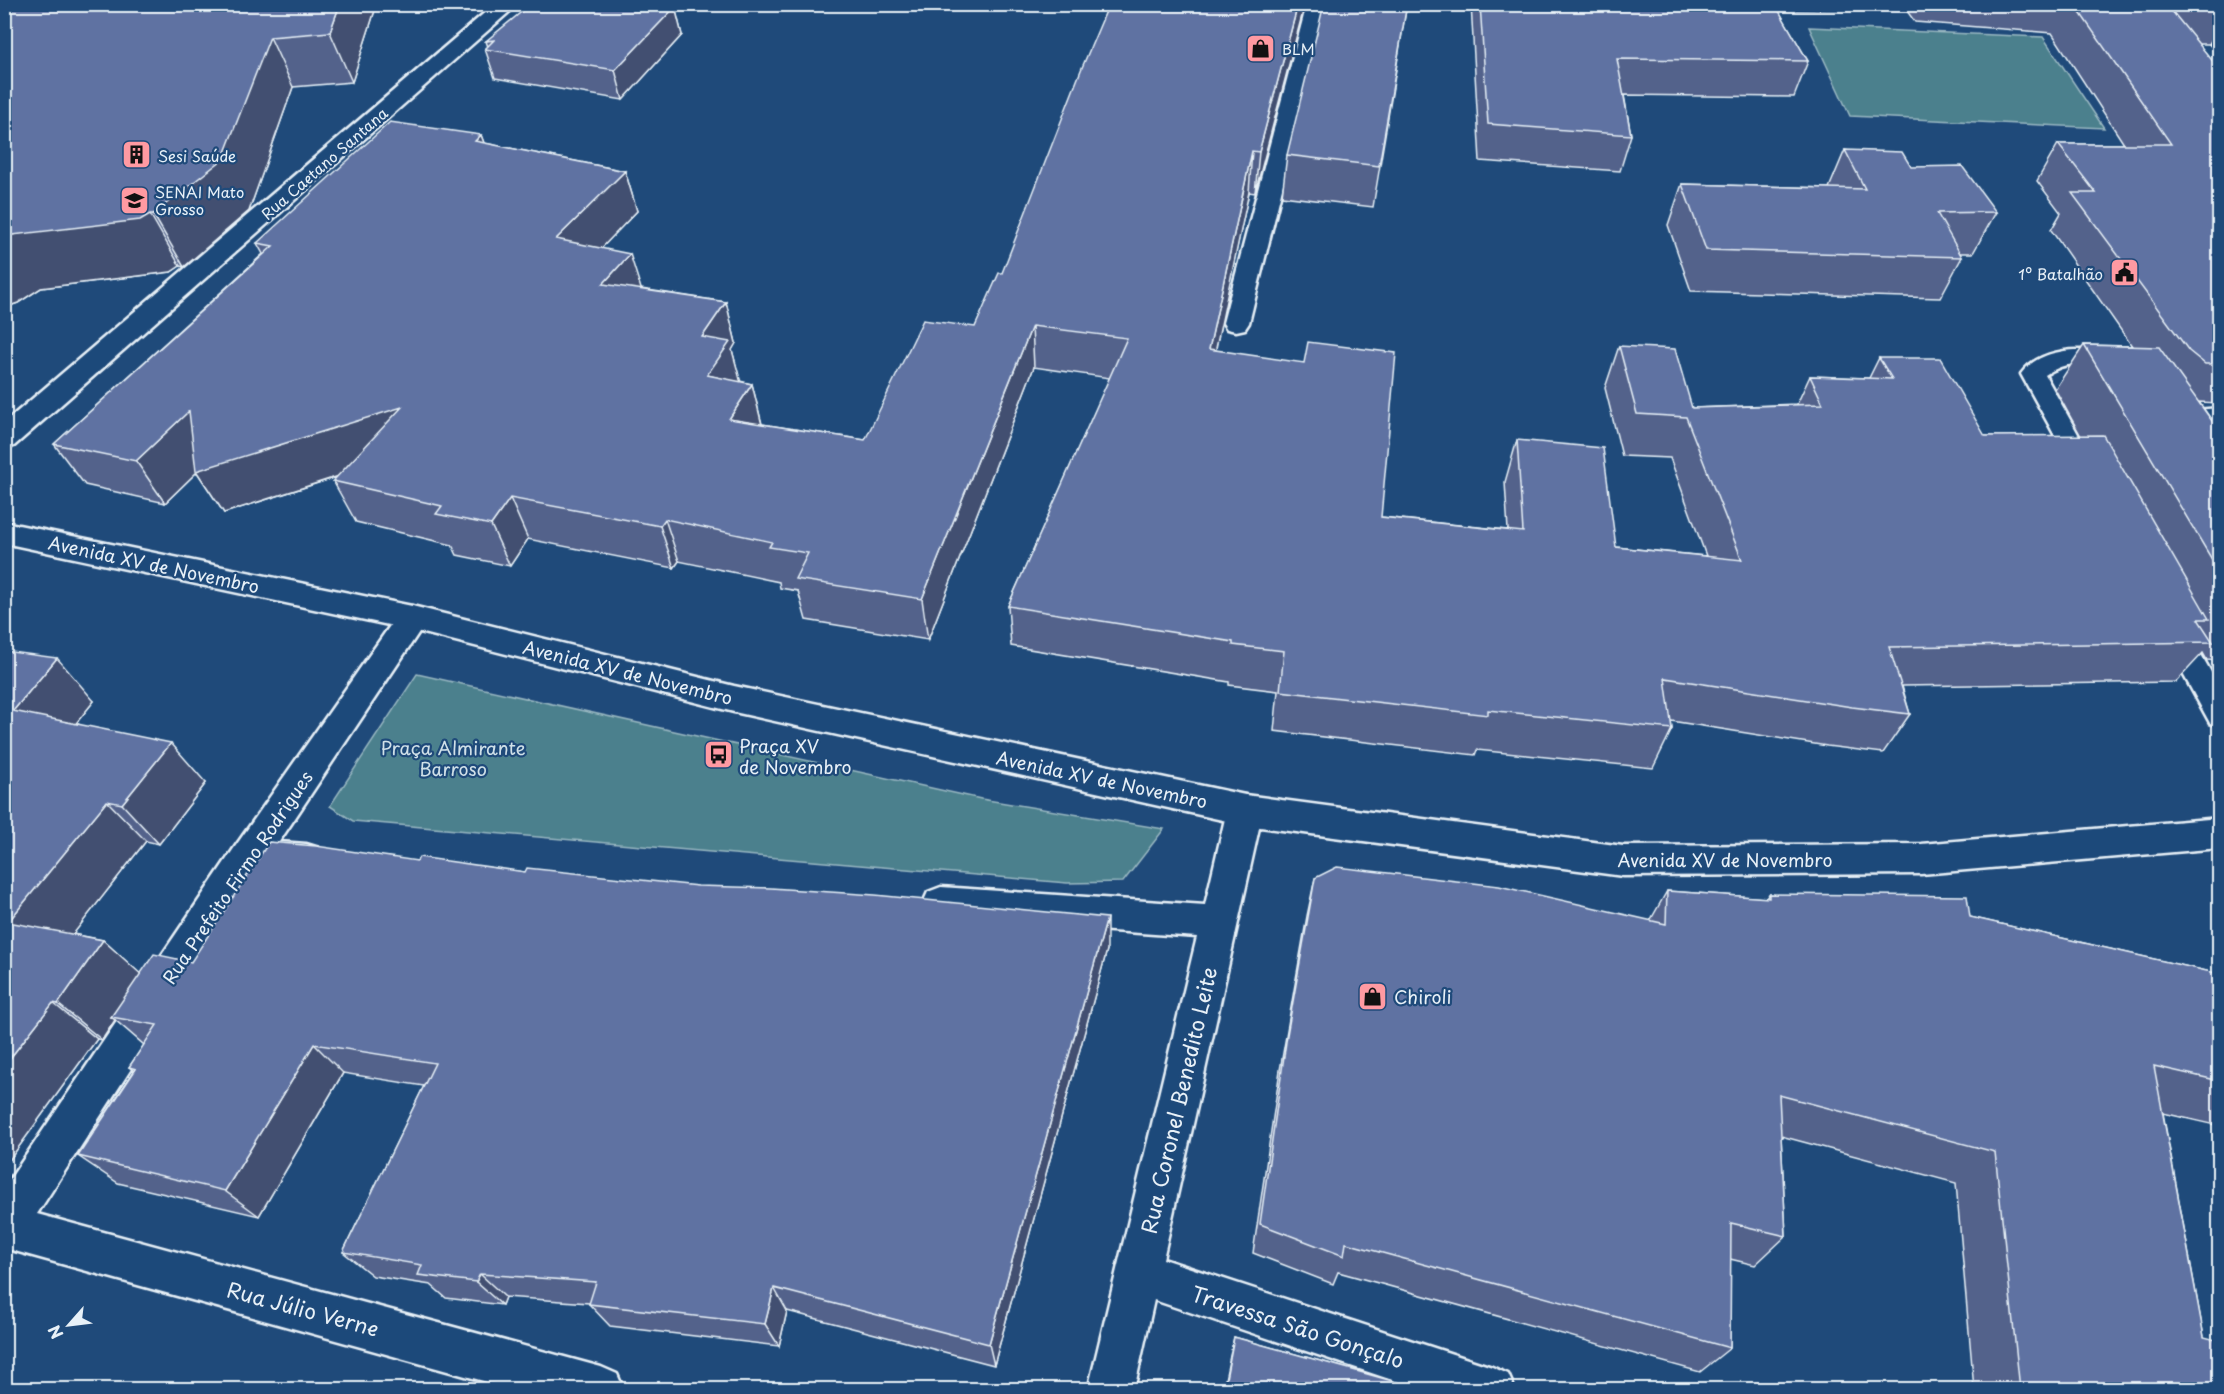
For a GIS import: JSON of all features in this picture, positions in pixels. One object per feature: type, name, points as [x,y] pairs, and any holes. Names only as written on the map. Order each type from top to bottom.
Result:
[{"type":"street","name":"Rua Caetano Santana","points":[[4,439],[508,4]]},
{"type":"street","points":[[1236,323],[1317,4]]},
{"type":"street","points":[[2185,4],[2220,42]]},
{"type":"street","name":"Avenida XV de Novembro","points":[[4,532],[412,618],[734,699],[1245,810],[1623,861],[1921,859],[2220,833]]},
{"type":"street","name":"Rua Prefeito Firmo Rodrigues","points":[[4,1226],[250,855],[412,618]]},
{"type":"street","name":"Rua Coronel Benedito Leite","points":[[1111,1389],[1245,810]]},
{"type":"street","points":[[250,855],[334,861]]},
{"type":"street","points":[[908,901],[1219,922]]},
{"type":"street","name":"Rua Júlio Verne","points":[[4,1226],[601,1389]]},
{"type":"street","name":"Travessa São Gonçalo","points":[[1138,1274],[1492,1389]]},
{"type":"lane","points":[[2095,488],[2033,374],[2041,365],[2059,360],[2088,358],[2128,378]]},
{"type":"lane","points":[[2199,443],[2170,411],[2220,416]]},
{"type":"lane","points":[[2163,611],[2220,715]]},
{"type":"green space","points":[[1809,27],[2043,37],[2104,128],[1850,116]]},
{"type":"green space","name":"Praça Almirante Barroso","points":[[417,674],[981,799],[1164,829],[1123,882],[1067,883],[353,821],[330,806]]},
{"type":"building","points":[[4,4],[340,4],[330,32],[270,37],[222,160],[153,214],[140,220],[4,236]]},
{"type":"building","points":[[531,4],[662,4],[675,7],[615,70],[485,49],[494,40],[486,41]]},
{"type":"building","points":[[1109,4],[1298,4],[1259,152],[1252,151],[1209,349],[1304,363],[1308,342],[1396,353],[1381,517],[1523,532],[1517,440],[1603,448],[1616,547],[1742,560],[1686,417],[1637,414],[1619,346],[1675,349],[1692,408],[1823,404],[1810,376],[1892,379],[1879,358],[1940,358],[1985,436],[2103,435],[2209,619],[2198,619],[2213,642],[1889,647],[1910,714],[1665,678],[1672,729],[1488,710],[1488,715],[1280,691],[1284,651],[1233,645],[1233,642],[1008,606],[1127,338],[1032,326],[922,599],[795,579],[808,553],[769,547],[772,542],[665,519],[660,526],[510,498],[491,525],[436,514],[442,506],[333,481],[402,407],[196,471],[189,411],[136,461],[54,444],[273,246],[257,243],[390,122],[481,135],[475,141],[625,171],[556,239],[630,254],[603,284],[726,302],[702,337],[730,342],[707,375],[752,384],[729,419],[865,440],[923,320],[975,327],[999,273],[1002,273]]},
{"type":"building","points":[[1324,4],[1407,4],[1379,166],[1287,155]]},
{"type":"building","points":[[1480,4],[1775,4],[1808,61],[1617,59],[1631,135],[1488,124]]},
{"type":"building","points":[[2074,4],[2220,4],[2220,8],[2167,5],[2220,70],[2220,364],[2205,364],[2189,351],[2072,193],[2096,193],[2058,144],[2171,144]]},
{"type":"building","points":[[1845,150],[1902,152],[1911,167],[1962,166],[1996,212],[1937,213],[1962,257],[1706,250],[1682,184],[1865,189]]},
{"type":"building","points":[[2084,345],[2159,347],[2220,432],[2220,573]]},
{"type":"building","points":[[4,651],[57,658],[13,711],[171,743],[122,804],[107,801],[8,922],[103,940],[58,1004],[53,1003],[4,1066]]},
{"type":"building","points":[[269,842],[316,846],[417,861],[419,857],[525,872],[527,868],[698,886],[875,895],[1107,918],[989,1344],[774,1288],[765,1324],[589,1304],[596,1282],[480,1274],[476,1282],[418,1275],[422,1265],[343,1252],[435,1063],[314,1044],[225,1191],[78,1156],[136,1069],[129,1067],[157,1025],[111,1017],[154,954],[191,962]]},
{"type":"building","points":[[1337,867],[1499,886],[1666,924],[1667,891],[1769,898],[1769,894],[1967,896],[1970,917],[2220,974],[2220,1081],[2154,1066],[2204,1337],[2220,1341],[2220,1389],[2020,1389],[1995,1152],[1779,1095],[1786,1236],[1731,1223],[1730,1348],[1346,1243],[1344,1256],[1260,1224],[1287,1035],[1315,878]]},
{"type":"building","points":[[1234,1337],[1421,1389],[1224,1389]]},
{"type":"place","name":"BLM","points":[[1261,48]]},
{"type":"place","name":"Sesi Saúde","points":[[137,155]]},
{"type":"place","name":"SENAI Mato Grosso","points":[[134,200]]},
{"type":"place","name":"1º Batalhão","points":[[2124,273]]},
{"type":"place","name":"Praça XV de Novembro","points":[[718,755]]},
{"type":"place","name":"Chiroli","points":[[1373,996]]}]
